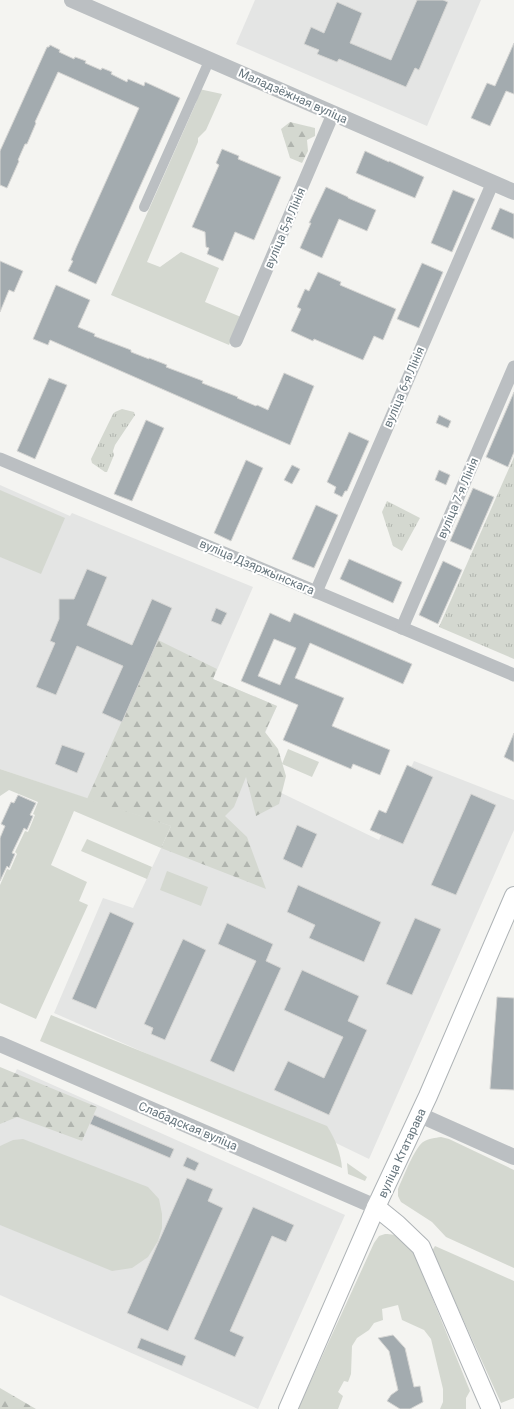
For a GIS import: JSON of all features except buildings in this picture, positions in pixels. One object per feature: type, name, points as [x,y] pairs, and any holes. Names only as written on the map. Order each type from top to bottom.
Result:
[{"type":"main road","name":"вуліца Ктатарава","points":[[288,1409],[376,1207],[420,1115],[514,896]]},
{"type":"main road","points":[[376,1207],[398,1224],[421,1247],[491,1409]]},
{"type":"street","name":"Маладзёжная вуліца","points":[[72,0],[514,192]]},
{"type":"street","points":[[144,208],[210,59]]},
{"type":"street","name":"вуліца 5-я Лінія","points":[[236,341],[333,114]]},
{"type":"street","name":"вуліца 6-я Лінія","points":[[316,592],[493,182]]},
{"type":"street","name":"вуліца 7-я Лінія","points":[[402,628],[514,367]]},
{"type":"street","name":"вуліца Дзяржынскага","points":[[0,459],[514,675]]},
{"type":"street","name":"Слабадская вуліца","points":[[0,1044],[376,1207]]},
{"type":"street","points":[[420,1115],[514,1157]]},
{"type":"shaded area","points":[[255,0],[481,0],[427,126],[236,44]]},
{"type":"shaded area","points":[[0,485],[70,516],[72,513],[253,587],[213,679],[277,706],[246,776],[379,840],[414,761],[514,800],[514,830],[369,1159],[189,1072],[54,1013],[103,898],[133,908],[171,827],[0,769]]},
{"type":"shaded area","points":[[17,1069],[345,1215],[258,1409],[0,1295],[0,1107]]},
{"type":"green space","points":[[199,89],[222,94],[206,130],[198,138],[198,142],[147,262],[160,267],[181,252],[219,268],[205,302],[241,317],[229,345],[111,295],[196,103]]},
{"type":"green space","points":[[290,122],[315,128],[315,136],[307,140],[308,151],[302,163],[290,158],[281,129]]},
{"type":"green space","points":[[122,409],[134,412],[135,415],[115,445],[113,451],[114,455],[107,472],[105,472],[92,463],[91,459],[113,414]]},
{"type":"green space","points":[[514,457],[514,659],[439,627]]},
{"type":"green space","points":[[0,490],[65,518],[41,574],[0,557]]},
{"type":"green space","points":[[387,501],[420,518],[402,551],[393,546],[382,512]]},
{"type":"green space","points":[[158,640],[217,669],[213,679],[277,706],[265,732],[278,749],[286,776],[279,804],[256,816],[246,777],[234,807],[225,816],[247,837],[266,889],[161,848],[171,826],[87,799]]},
{"type":"green space","points":[[288,749],[319,762],[312,777],[282,764]]},
{"type":"green space","points":[[0,769],[171,826],[161,848],[74,811],[51,865],[87,882],[79,901],[88,905],[36,1019],[0,1003],[0,885],[7,869],[10,870],[17,854],[15,852],[25,831],[28,832],[35,815],[33,814],[38,802],[9,790],[0,796]]},
{"type":"green space","points":[[87,839],[152,867],[147,879],[81,851]]},
{"type":"green space","points":[[167,871],[208,887],[201,906],[160,890]]},
{"type":"green space","points":[[51,1015],[327,1126],[337,1146],[342,1168],[40,1041]]},
{"type":"green space","points":[[0,1067],[97,1107],[82,1141],[17,1117],[0,1124]]},
{"type":"green space","points":[[441,1137],[449,1139],[514,1170],[514,1268],[446,1237],[432,1222],[401,1202],[398,1196],[398,1189],[416,1151],[423,1142],[432,1138]]},
{"type":"green space","points":[[23,1139],[148,1187],[159,1199],[162,1214],[162,1228],[158,1241],[148,1257],[132,1268],[112,1271],[0,1225],[0,1146],[13,1140]]},
{"type":"green space","points":[[347,1163],[367,1177],[365,1181],[348,1174]]},
{"type":"green space","points":[[385,1234],[395,1235],[402,1239],[414,1253],[470,1391],[466,1398],[466,1409],[440,1409],[443,1402],[443,1389],[431,1339],[424,1330],[402,1320],[398,1305],[382,1309],[383,1320],[374,1323],[369,1330],[357,1338],[352,1346],[351,1374],[348,1382],[344,1381],[338,1392],[343,1396],[338,1409],[298,1409],[374,1243],[379,1236]]},
{"type":"green space","points":[[435,1246],[514,1281],[514,1398],[501,1403],[432,1251]]},
{"type":"green space","points":[[0,1388],[36,1409],[0,1409]]}]
